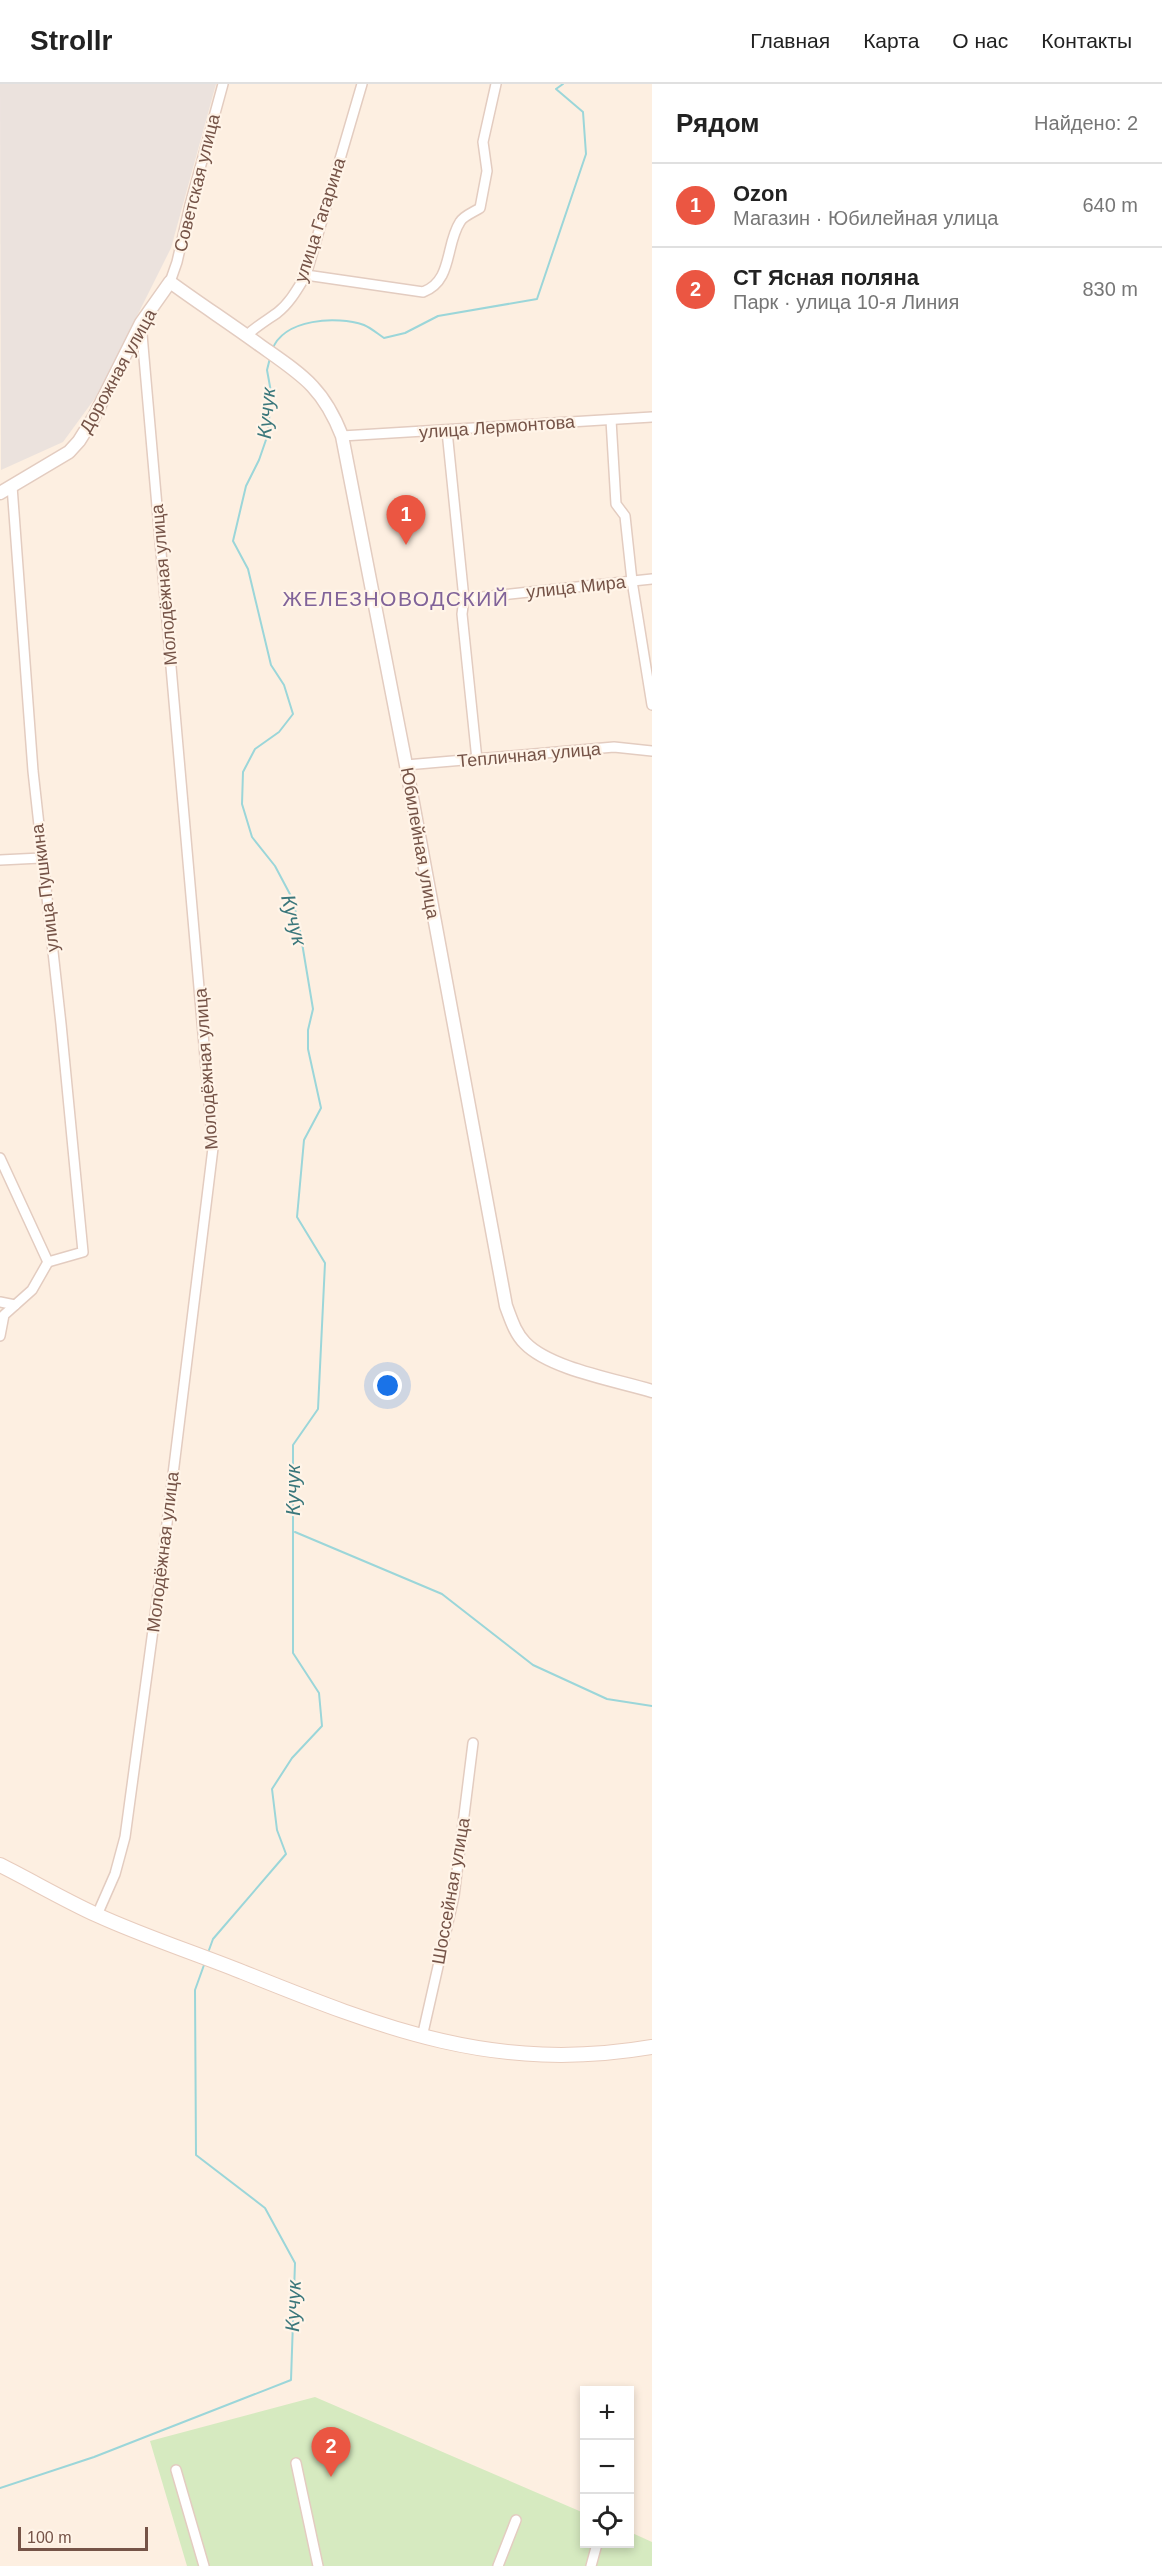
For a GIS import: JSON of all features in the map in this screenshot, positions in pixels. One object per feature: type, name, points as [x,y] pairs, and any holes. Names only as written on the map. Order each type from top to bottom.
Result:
[{"type":"main road","points":[[0,1865],[97,1915],[346,2013],[422,2037],[500,2052],[560,2056],[652,2047]]},
{"type":"street","name":"Советская улица","points":[[170,282],[223,84]]},
{"type":"street","name":"улица Гагарина","points":[[247,335],[262,321],[278,312],[292,297],[306,275],[362,84]]},
{"type":"street","points":[[306,275],[423,292],[435,288],[441,278],[460,221],[480,208],[487,171],[483,142],[496,84]]},
{"type":"street","name":"Дорожная улица","points":[[0,493],[69,452],[79,441],[94,417],[141,323],[170,282]]},
{"type":"street","name":"Юбилейная улица","points":[[170,282],[287,362],[326,401],[342,436],[406,765],[500,1283],[514,1327],[523,1342],[537,1354],[556,1363],[652,1391]]},
{"type":"street","name":"Молодёжная улица","points":[[97,1915],[115,1874],[125,1837],[163,1556],[213,1148],[212,1109],[141,323]]},
{"type":"street","name":"улица Лермонтова","points":[[342,436],[652,417]]},
{"type":"street","points":[[611,420],[615,504],[625,516],[632,581],[649,672],[652,705]]},
{"type":"street","points":[[447,431],[477,760]]},
{"type":"street","name":"улица Пушкина","points":[[12,486],[41,858],[62,1035],[83,1252],[48,1262]]},
{"type":"street","name":"улица Мира","points":[[464,599],[652,579]]},
{"type":"street","name":"Тепличная улица","points":[[406,765],[614,747],[652,752]]},
{"type":"street","points":[[0,861],[41,858]]},
{"type":"street","points":[[0,1158],[48,1262],[32,1290],[4,1315],[0,1336]]},
{"type":"street","points":[[0,1302],[15,1305]]},
{"type":"street","name":"Шоссейная улица","points":[[422,2037],[454,1896],[473,1743]]},
{"type":"street","points":[[296,2463],[318,2566]]},
{"type":"street","points":[[176,2470],[204,2566]]},
{"type":"street","points":[[498,2566],[516,2520]]},
{"type":"street","points":[[591,2566],[596,2548]]},
{"type":"shaded area","points":[[0,84],[216,84],[171,248],[98,394],[63,442],[1,470]]},
{"type":"green space","points":[[315,2397],[580,2511],[580,2548],[634,2548],[634,2534],[652,2542],[652,2566],[187,2566],[150,2441]]},
{"type":"waterway","name":"Кучук","points":[[272,350],[278,339],[288,331],[312,322],[353,322],[367,326],[384,338],[405,333],[438,316],[537,299],[586,154],[583,112],[556,89],[563,84]]},
{"type":"waterway","name":"Кучук","points":[[209,1950],[213,1939],[286,1854],[277,1830],[272,1789],[292,1758],[322,1726],[319,1693],[293,1653],[293,1445],[318,1409],[325,1263],[297,1217],[304,1140],[321,1108],[308,1049],[308,1030],[313,1009],[299,925],[292,898],[275,866],[252,837],[242,804],[243,772],[255,749],[279,732],[293,714],[284,685],[271,665],[248,569],[233,541],[246,486],[259,460],[268,434],[271,392],[267,370],[270,358]]},
{"type":"waterway","points":[[295,1532],[442,1594],[533,1665],[607,1699],[652,1706]]},
{"type":"waterway","name":"Кучук","points":[[0,2488],[94,2457],[291,2380],[295,2263],[265,2208],[196,2155],[195,1990],[204,1965]]},
{"type":"place","name":"Ozon","points":[[406,545]]},
{"type":"place","name":"СТ Ясная поляна","points":[[331,2477]]},
{"type":"district","name":"ЖЕЛЕЗНОВОДСКИЙ","points":[[396,599]]}]
